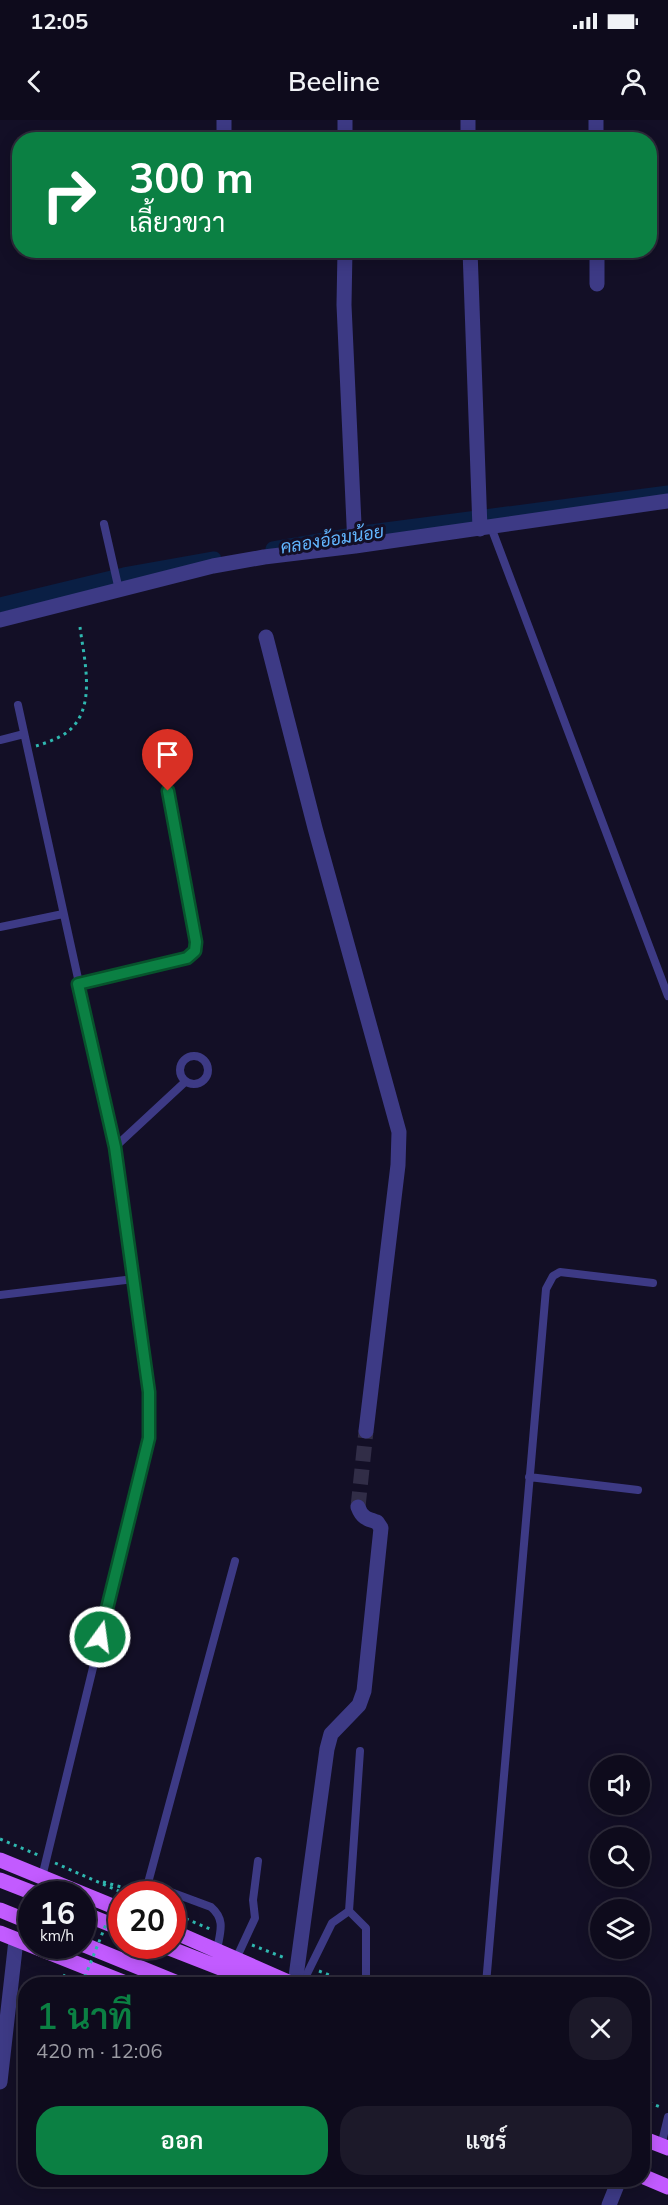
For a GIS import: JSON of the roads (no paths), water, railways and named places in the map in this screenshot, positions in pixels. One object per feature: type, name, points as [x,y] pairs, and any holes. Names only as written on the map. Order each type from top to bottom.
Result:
[{"type":"main road","points":[[0,1860],[108,1904]]},
{"type":"main road","points":[[0,1880],[18,1887]]},
{"type":"main road","points":[[0,1910],[18,1917]]},
{"type":"main road","points":[[0,1933],[110,1977]]},
{"type":"main road","points":[[186,1937],[278,1977]]},
{"type":"main road","points":[[96,1950],[163,1977]]},
{"type":"main road","points":[[186,1955],[243,1977]]},
{"type":"main road","points":[[650,2141],[664,2147]]},
{"type":"main road","points":[[650,2179],[668,2187]]},
{"type":"street","points":[[345,258],[354,538]]},
{"type":"street","points":[[470,258],[482,524]]},
{"type":"street","points":[[597,258],[597,284]]},
{"type":"street","points":[[0,620],[118,586],[354,538],[668,501]]},
{"type":"street","points":[[266,637],[315,828],[399,1132],[398,1165],[366,1431]]},
{"type":"street","points":[[298,1977],[304,1966],[327,1749],[331,1734],[359,1705],[364,1691],[381,1528],[377,1522],[361,1515],[358,1507]]},
{"type":"street","points":[[0,2082],[16,1940]]},
{"type":"street","points":[[609,2205],[616,2187]]},
{"type":"lane","points":[[104,524],[118,586]]},
{"type":"lane","points":[[482,524],[668,996]]},
{"type":"lane","points":[[18,705],[115,1147],[149,1392],[149,1438],[42,1877]]},
{"type":"lane","points":[[0,740],[24,734]]},
{"type":"lane","points":[[78,984],[187,958],[195,951],[196,942],[164,770]]},
{"type":"lane","points":[[0,927],[63,914]]},
{"type":"lane","points":[[115,1147],[185,1082]]},
{"type":"lane","points":[[487,1977],[546,1289],[553,1276],[560,1272],[653,1283]]},
{"type":"lane","points":[[0,1295],[134,1279]]},
{"type":"lane","points":[[529,1477],[638,1490]]},
{"type":"lane","points":[[150,1881],[235,1561]]},
{"type":"lane","points":[[360,1750],[349,1911],[366,1928],[366,1977]]},
{"type":"lane","points":[[237,1959],[255,1918],[253,1900],[258,1861]]},
{"type":"lane","points":[[186,1898],[211,1907],[219,1914],[220,1933],[217,1950]]},
{"type":"lane","points":[[303,1977],[304,1966],[332,1923],[349,1911]]},
{"type":"lane","points":[[664,2147],[668,2117]]},
{"type":"waterway","name":"คลองอ้อมน้อย","points":[[273,549],[370,532],[668,493]]},
{"type":"waterway","name":"คลองอ้อมน้อย","points":[[0,605],[124,575],[214,559]]},
{"type":"tunnel","points":[[358,1507],[366,1431]]}]
